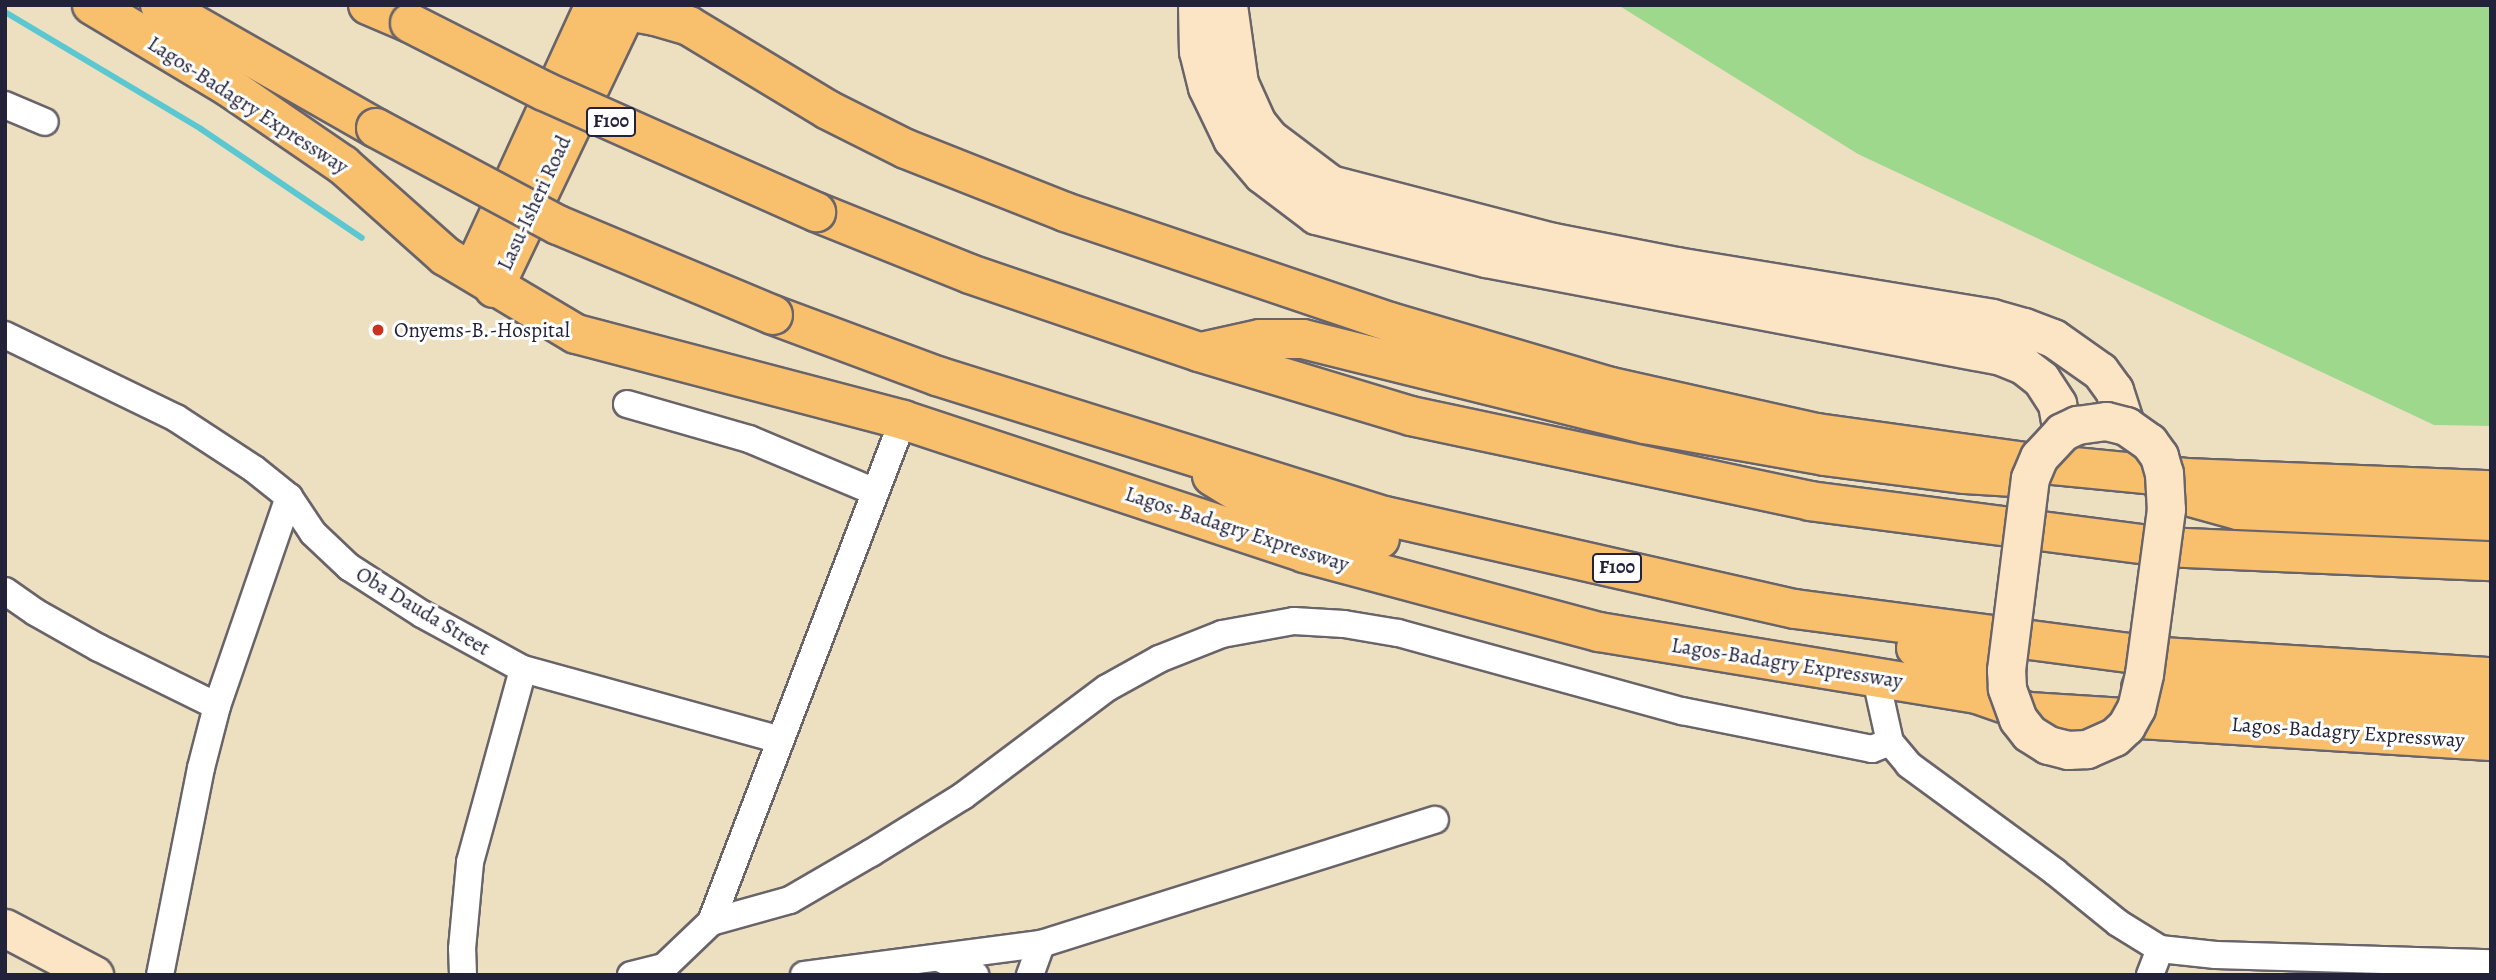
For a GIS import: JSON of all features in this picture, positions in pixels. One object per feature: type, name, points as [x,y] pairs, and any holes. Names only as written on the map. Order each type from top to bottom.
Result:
[{"type":"main road","name":"Lagos-Badagry Expressway","points":[[92,5],[229,87],[343,165],[445,256],[576,334],[903,420],[1331,561],[1599,632],[1977,694],[2028,712],[2491,741]]},
{"type":"main road","name":"Lagos-Badagry Expressway","points":[[160,5],[376,128],[558,225],[773,315],[937,376],[1385,516],[1795,608],[2162,657],[2491,677]]},
{"type":"main road","name":"F100","points":[[368,5],[410,23],[544,92],[816,212],[970,274],[1199,352],[1411,416],[1810,501],[2165,547],[2491,561]]},
{"type":"main road","points":[[1197,5],[1198,51],[1207,87],[1232,139],[1262,174],[1316,215],[1486,258],[1978,316],[2024,327],[2053,338],[2101,371],[2114,390],[2126,426]]},
{"type":"main road","points":[[1228,5],[1239,83],[1257,123],[1269,138],[1330,184],[1553,242],[1672,279],[2001,356],[2023,365],[2041,379],[2057,404],[2062,432]]},
{"type":"main road","name":"Lasu-Isheri Road","points":[[483,281],[611,6]]},
{"type":"main road","points":[[611,6],[689,26],[828,110],[906,149],[1065,212],[1390,322],[1611,387],[1817,433],[2033,463],[2186,478],[2491,490]]},
{"type":"main road","points":[[1199,352],[1260,339],[1303,340],[1645,424],[1824,456],[1965,474],[2030,478]]},
{"type":"main road","points":[[2090,422],[2126,426],[2149,442],[2159,456],[2165,490],[2166,509],[2141,688],[2132,716],[2114,737],[2087,749],[2068,750],[2048,745],[2029,733],[2018,719],[2007,688],[2006,670],[2030,478],[2039,457],[2062,432],[2090,422]]},
{"type":"main road","points":[[1182,452],[1226,487],[1259,505],[1308,521],[1616,593],[1937,652],[2006,670]]},
{"type":"main road","points":[[2165,490],[2238,510],[2491,521]]},
{"type":"main road","points":[[2141,688],[2217,688],[2491,708]]},
{"type":"main road","points":[[5,928],[94,975]]},
{"type":"street","points":[[5,105],[45,122]]},
{"type":"street","name":"Oba Dauda Street","points":[[5,335],[176,418],[254,469],[289,497],[313,533],[349,567],[422,614],[523,669],[780,740]]},
{"type":"street","points":[[627,404],[749,439],[875,492]]},
{"type":"street","points":[[631,975],[674,971],[711,922],[903,420]]},
{"type":"street","points":[[160,975],[201,768],[217,706],[289,497]]},
{"type":"street","points":[[5,591],[35,612],[99,648],[217,706]]},
{"type":"street","points":[[711,922],[790,900],[871,853],[963,796],[1107,688],[1159,659],[1222,634],[1294,621],[1344,624],[1398,633],[1682,710],[1847,744],[1872,749],[1889,742]]},
{"type":"street","points":[[463,975],[462,949],[470,862],[523,669]]},
{"type":"street","points":[[1876,678],[1889,742],[1909,765],[2055,872],[2118,923],[2160,949],[2216,955],[2491,963]]},
{"type":"street","points":[[804,975],[1041,944],[1435,820]]},
{"type":"street","points":[[1030,975],[1041,944]]},
{"type":"street","points":[[2150,975],[2160,949]]},
{"type":"street","points":[[939,958],[975,975]]},
{"type":"green space","points":[[1618,5],[2491,5],[2491,426],[2434,425],[1858,154]]},
{"type":"waterway","points":[[5,12],[201,129],[362,238]]},
{"type":"place","name":"Onyems-B.-Hospital","points":[[378,330]]}]
